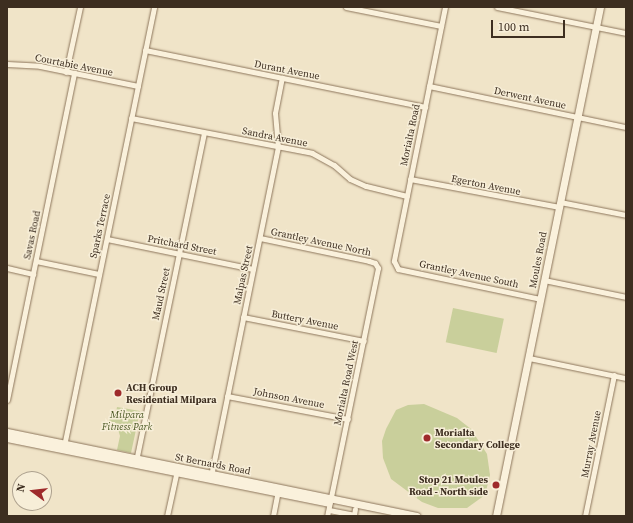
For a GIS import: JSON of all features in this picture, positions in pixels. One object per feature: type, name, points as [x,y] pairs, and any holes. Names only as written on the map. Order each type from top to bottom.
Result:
[{"type":"main road","name":"Moules Road","points":[[496,516],[600,7]]},
{"type":"main road","name":"St Bernards Road","points":[[7,432],[64,447]]},
{"type":"main road","name":"St Bernards Road","points":[[7,438],[64,447],[278,490],[329,507],[416,516]]},
{"type":"main road","name":"St Bernards Road","points":[[329,507],[355,508],[392,516]]},
{"type":"street","points":[[66,72],[80,7]]},
{"type":"street","name":"Sparks Terrace","points":[[64,447],[154,7]]},
{"type":"street","points":[[346,7],[441,26]]},
{"type":"street","name":"Morialta Road","points":[[395,266],[394,261],[445,7]]},
{"type":"street","points":[[497,7],[626,33]]},
{"type":"street","name":"Durant Avenue","points":[[145,50],[425,107]]},
{"type":"street","name":"Courtabie Avenue","points":[[7,64],[40,66],[138,86]]},
{"type":"street","name":"Savas Road","points":[[7,400],[74,73]]},
{"type":"street","name":"Malpas Street","points":[[211,476],[278,147],[275,113],[282,78]]},
{"type":"street","name":"Derwent Avenue","points":[[429,86],[626,127]]},
{"type":"street","name":"Sandra Avenue","points":[[131,118],[312,153],[334,164],[350,178],[366,186],[407,196]]},
{"type":"street","name":"Maud Street","points":[[136,461],[204,133]]},
{"type":"street","name":"Egerton Avenue","points":[[410,180],[626,216]]},
{"type":"street","name":"Grantley Avenue North","points":[[260,238],[362,260],[377,266]]},
{"type":"street","name":"Pritchard Street","points":[[107,239],[253,269]]},
{"type":"street","points":[[36,261],[99,274]]},
{"type":"street","name":"Morialta Road West","points":[[329,507],[378,274],[377,266]]},
{"type":"street","name":"Grantley Avenue South","points":[[395,266],[398,269],[540,299]]},
{"type":"street","points":[[7,268],[33,274]]},
{"type":"street","points":[[544,280],[626,297]]},
{"type":"street","name":"Buttery Avenue","points":[[244,317],[364,341]]},
{"type":"street","points":[[528,358],[626,378]]},
{"type":"street","name":"Murray Avenue","points":[[585,516],[614,375]]},
{"type":"street","name":"Johnson Avenue","points":[[227,396],[348,419]]},
{"type":"street","points":[[167,516],[177,470]]},
{"type":"street","points":[[273,516],[278,490]]},
{"type":"green space","points":[[453,308],[504,319],[497,353],[446,342]]},
{"type":"green space","points":[[424,404],[457,418],[471,429],[487,454],[490,475],[485,495],[467,508],[438,508],[422,502],[391,479],[383,458],[382,441],[386,429],[396,410],[408,405]]},
{"type":"green space","name":"Milpara Fitness Park","points":[[117,407],[140,411],[131,453],[117,450],[120,436],[116,423],[109,421],[110,417],[115,418]]},
{"type":"place","name":"ACH Group Residential Milpara","points":[[118,393]]},
{"type":"place","name":"Morialta Secondary College","points":[[427,438]]},
{"type":"place","name":"Stop 21 Moules Road - North side","points":[[496,485]]}]
